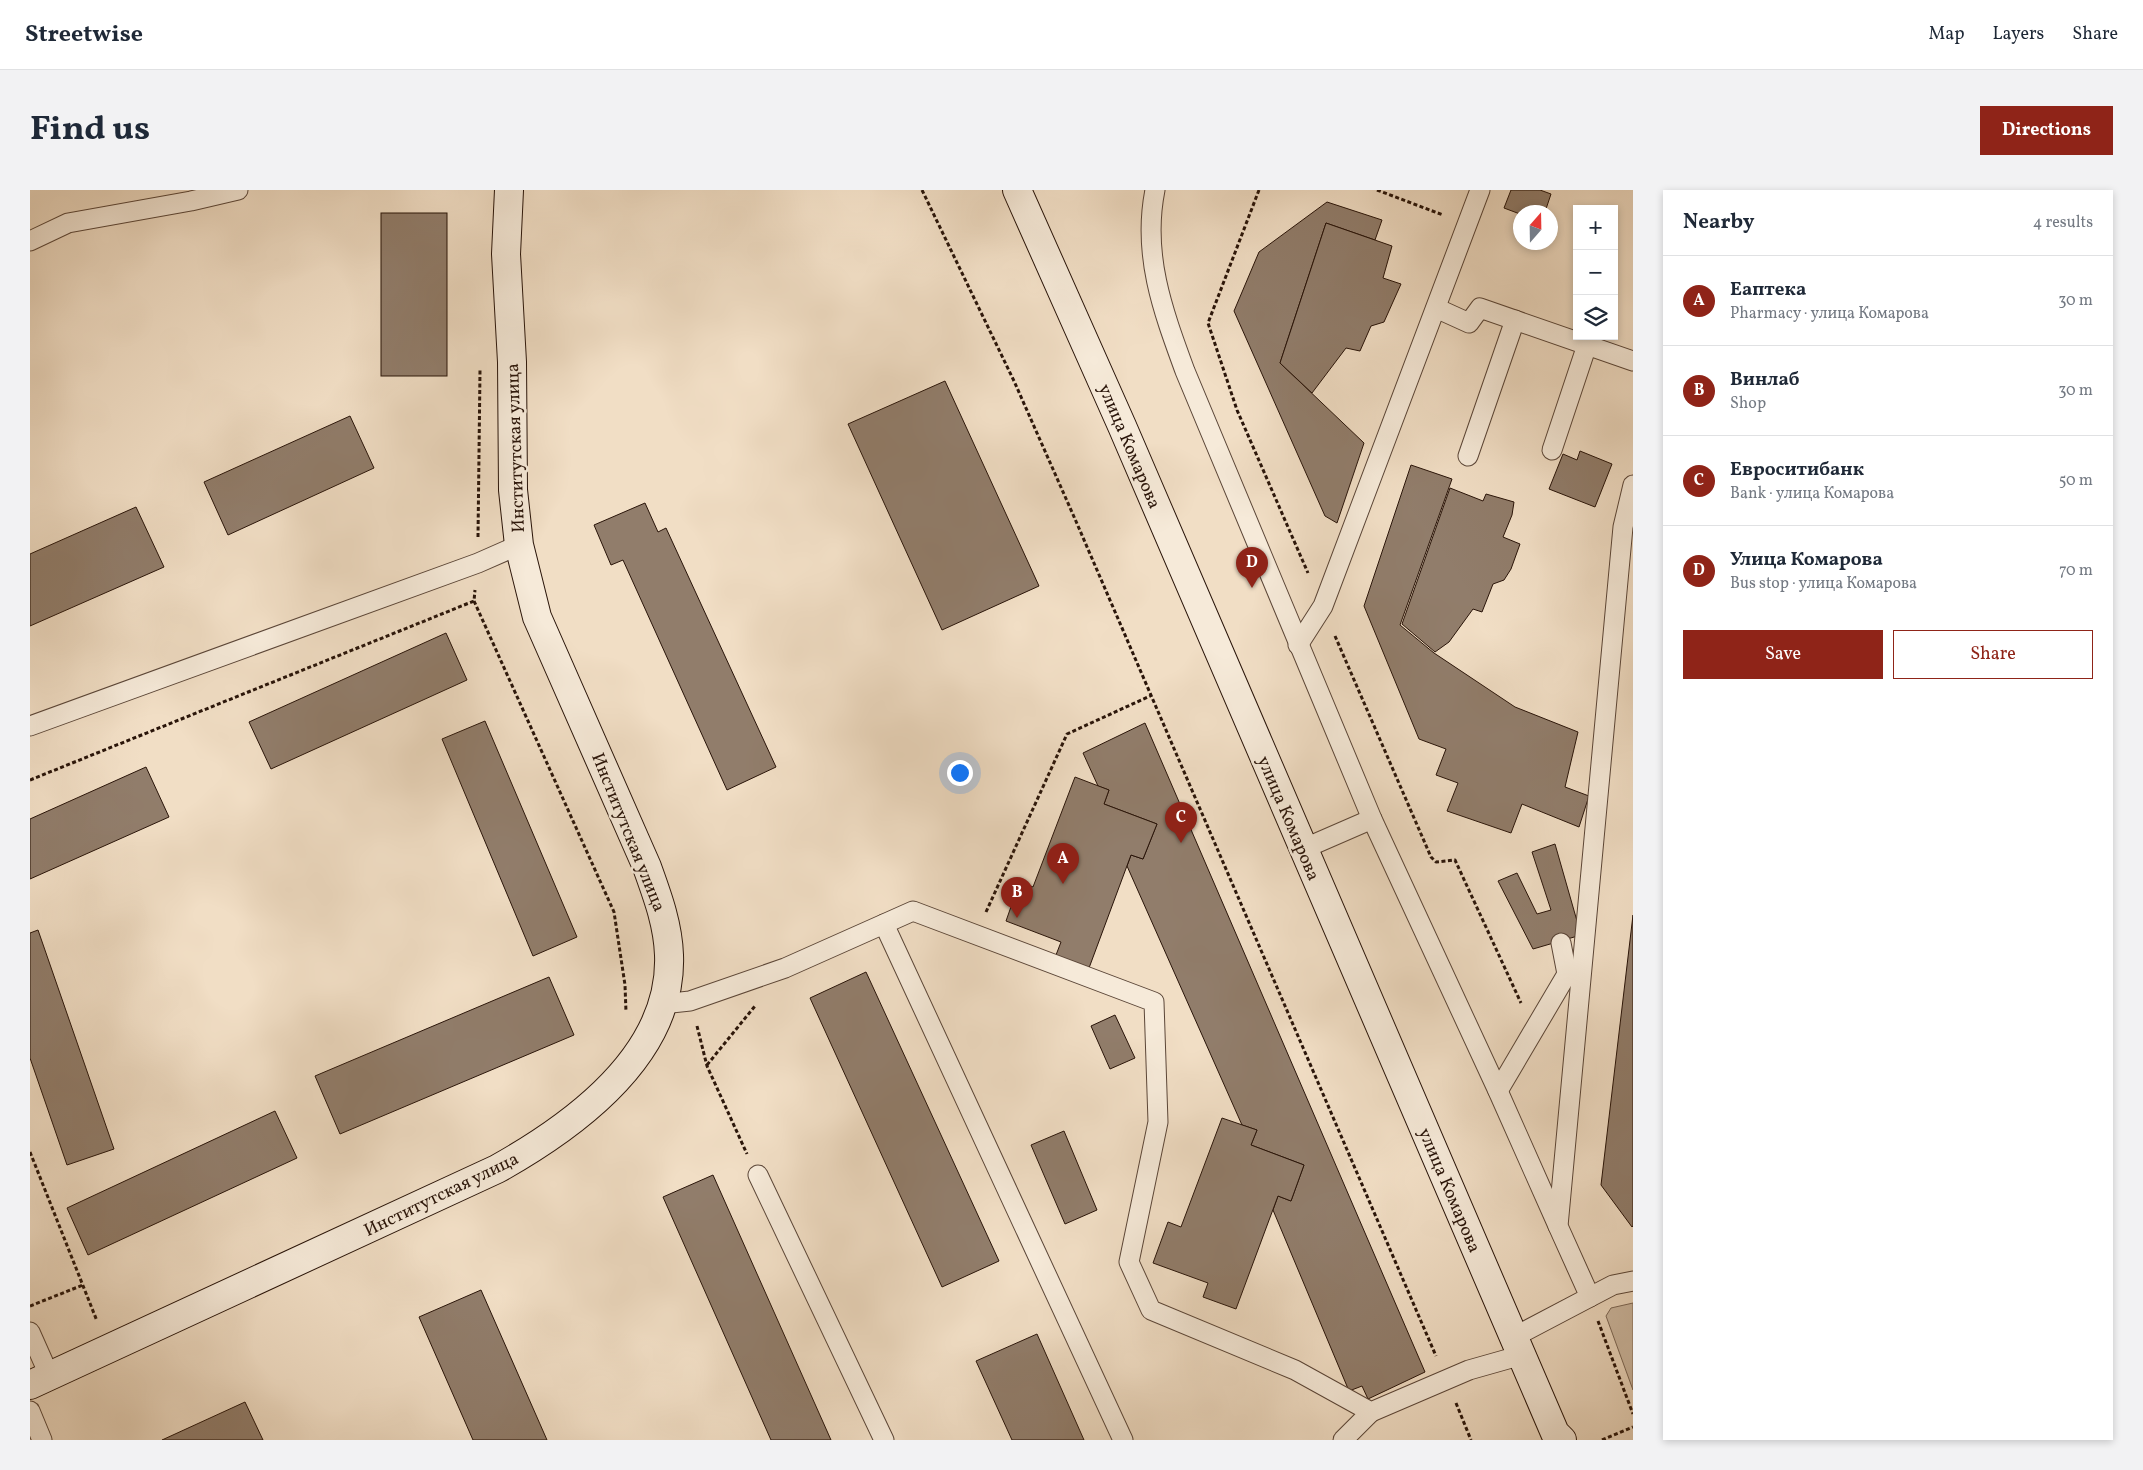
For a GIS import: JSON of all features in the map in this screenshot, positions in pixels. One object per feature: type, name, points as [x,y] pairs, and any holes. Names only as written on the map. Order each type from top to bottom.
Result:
[{"type":"street","name":"Институтская улица","points":[[40,1381],[497,1170],[536,1148],[601,1096],[623,1072],[653,1027],[662,1004],[669,974],[670,954],[661,908],[646,867],[538,617],[519,545],[513,490],[512,362],[506,254],[509,190]]},
{"type":"street","name":"улица Комарова","points":[[1016,192],[1122,426],[1302,849],[1558,1438]]},
{"type":"lane","points":[[30,241],[68,223],[191,201],[238,190]]},
{"type":"lane","points":[[1156,190],[1151,216],[1151,240],[1160,300],[1185,371],[1372,819],[1498,1091],[1590,1297]]},
{"type":"lane","points":[[1298,645],[1322,606],[1480,190]]},
{"type":"lane","points":[[1436,308],[1469,323],[1480,308],[1633,361]]},
{"type":"lane","points":[[1468,456],[1515,320]]},
{"type":"lane","points":[[1552,450],[1587,345]]},
{"type":"lane","points":[[1558,1226],[1623,527],[1633,485]]},
{"type":"lane","points":[[30,726],[478,563],[519,545]]},
{"type":"lane","points":[[1302,849],[1372,819]]},
{"type":"lane","points":[[662,1004],[690,1001],[785,968],[913,911],[1154,1002],[1158,1122],[1129,1262],[1151,1310],[1295,1370],[1371,1412]]},
{"type":"lane","points":[[884,924],[1123,1440]]},
{"type":"lane","points":[[1498,1091],[1567,974],[1561,943]]},
{"type":"lane","points":[[758,1175],[884,1440]]},
{"type":"lane","points":[[1344,1440],[1371,1412],[1470,1370],[1518,1346],[1590,1297],[1613,1285],[1633,1281]]},
{"type":"lane","points":[[30,1332],[40,1381]]},
{"type":"lane","points":[[30,1411],[42,1440]]},
{"type":"path","points":[[922,190],[1014,381],[1471,1440]]},
{"type":"path","points":[[1377,190],[1467,224]]},
{"type":"path","points":[[480,367],[478,563],[474,601],[614,912],[625,985],[626,1013]]},
{"type":"path","points":[[30,780],[474,601]]},
{"type":"path","points":[[975,935],[1068,734],[1150,696]]},
{"type":"path","points":[[707,1066],[785,968]]},
{"type":"path","points":[[690,1001],[707,1066],[737,1135]]},
{"type":"path","points":[[30,1152],[108,1350]]},
{"type":"path","points":[[30,1306],[83,1285]]},
{"type":"path","points":[[1590,1297],[1633,1414]]},
{"type":"path","points":[[1602,1440],[1633,1428]]},
{"type":"shaded area","points":[[1633,1303],[1633,1390],[1606,1316],[1611,1308]]},
{"type":"building","points":[[1511,190],[1540,190],[1551,194],[1547,205],[1513,205],[1513,211],[1504,208]]},
{"type":"building","points":[[1327,202],[1382,220],[1375,240],[1326,223],[1280,363],[1364,443],[1337,523],[1325,516],[1234,311],[1259,252]]},
{"type":"building","points":[[381,213],[447,213],[447,376],[381,376]]},
{"type":"building","points":[[1326,223],[1392,246],[1383,278],[1401,284],[1384,322],[1371,326],[1360,351],[1346,348],[1312,393],[1280,363]]},
{"type":"building","points":[[945,381],[1039,586],[942,630],[848,424]]},
{"type":"building","points":[[350,416],[374,468],[228,535],[204,482]]},
{"type":"building","points":[[1580,451],[1612,464],[1595,507],[1549,489],[1563,454],[1577,460]]},
{"type":"building","points":[[1411,465],[1452,479],[1400,625],[1434,653],[1515,707],[1578,732],[1565,787],[1589,796],[1579,827],[1522,804],[1511,833],[1447,811],[1458,783],[1436,775],[1446,749],[1419,739],[1364,606]]},
{"type":"building","points":[[1450,488],[1483,501],[1486,494],[1514,502],[1512,515],[1503,537],[1520,544],[1511,569],[1504,580],[1493,584],[1482,612],[1473,609],[1449,642],[1435,652],[1402,624]]},
{"type":"building","points":[[645,503],[658,532],[666,528],[776,767],[727,790],[623,560],[611,565],[594,525]]},
{"type":"building","points":[[136,507],[164,567],[30,626],[30,554]]},
{"type":"building","points":[[446,633],[467,680],[271,769],[249,722]]},
{"type":"building","points":[[485,721],[577,937],[533,956],[442,739]]},
{"type":"building","points":[[1145,723],[1425,1372],[1368,1399],[1362,1386],[1349,1391],[1273,1210],[1278,1196],[1291,1201],[1304,1165],[1251,1145],[1257,1130],[1242,1125],[1127,866],[1131,855],[1143,859],[1157,824],[1104,804],[1109,790],[1098,786],[1083,753]]},
{"type":"building","points":[[146,767],[169,817],[30,879],[30,819]]},
{"type":"building","points":[[1075,777],[1109,790],[1104,804],[1157,824],[1143,859],[1131,855],[1089,968],[1056,955],[1061,942],[1006,921],[1020,881],[1033,887]]},
{"type":"building","points":[[1555,844],[1581,935],[1533,949],[1498,881],[1517,873],[1537,914],[1551,910],[1532,852]]},
{"type":"building","points":[[1633,915],[1633,1226],[1632,1227],[1601,1185]]},
{"type":"building","points":[[38,930],[114,1149],[67,1165],[30,1058],[30,933]]},
{"type":"building","points":[[866,972],[999,1261],[942,1287],[810,998]]},
{"type":"building","points":[[549,977],[574,1035],[340,1134],[315,1076]]},
{"type":"building","points":[[1115,1015],[1135,1058],[1110,1069],[1091,1026]]},
{"type":"building","points":[[275,1111],[297,1158],[88,1255],[67,1208]]},
{"type":"building","points":[[1222,1118],[1257,1130],[1251,1145],[1304,1165],[1291,1201],[1278,1196],[1236,1309],[1203,1297],[1208,1283],[1153,1263],[1168,1222],[1181,1227]]},
{"type":"building","points":[[1064,1131],[1097,1210],[1065,1224],[1031,1145]]},
{"type":"building","points":[[713,1175],[831,1440],[771,1440],[663,1197]]},
{"type":"building","points":[[481,1290],[547,1440],[473,1440],[419,1317]]},
{"type":"building","points":[[1037,1334],[1084,1440],[1012,1440],[976,1361]]},
{"type":"building","points":[[245,1402],[263,1440],[162,1440]]},
{"type":"place","name":"Улица Комарова","points":[[1252,588]]},
{"type":"place","name":"Евроситибанк","points":[[1181,843]]},
{"type":"place","name":"Еаптека","points":[[1063,884]]},
{"type":"place","name":"Винлаб","points":[[1017,918]]}]
